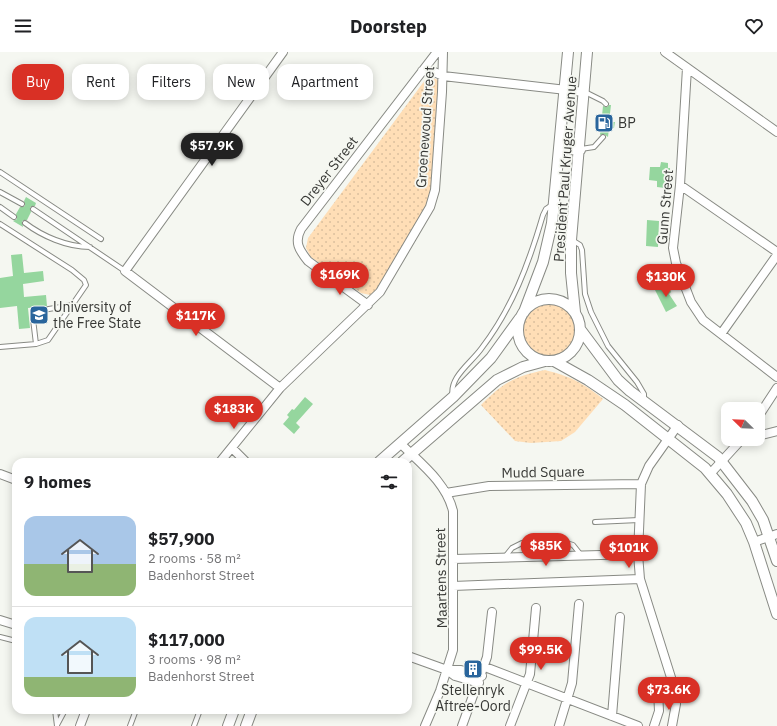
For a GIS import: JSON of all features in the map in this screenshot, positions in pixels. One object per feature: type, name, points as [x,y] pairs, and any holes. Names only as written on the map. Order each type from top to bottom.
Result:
[{"type":"street","points":[[280,388],[125,271],[283,52]]},
{"type":"street","name":"Dreyer Street","points":[[368,305],[308,261],[299,248],[297,236],[437,52]]},
{"type":"street","name":"Groenewoud Street","points":[[223,458],[280,388],[368,305],[384,287],[433,200],[443,76],[443,52]]},
{"type":"street","name":"President Paul Kruger Avenue","points":[[383,458],[453,397],[491,358],[522,315],[543,262],[552,223],[568,52]]},
{"type":"street","name":"President Paul Kruger Avenue","points":[[575,312],[571,273],[571,240],[588,52]]},
{"type":"street","points":[[665,52],[777,132]]},
{"type":"street","name":"Gunn Street","points":[[687,68],[680,184],[673,248],[676,262],[691,302],[703,320],[777,377]]},
{"type":"street","points":[[422,70],[432,71],[443,76],[584,92]]},
{"type":"street","points":[[560,148],[580,150]]},
{"type":"street","points":[[680,184],[777,254],[721,334]]},
{"type":"street","name":"Dreyer Street","points":[[357,296],[374,299]]},
{"type":"street","points":[[406,458],[498,380],[523,367],[550,361],[564,358],[572,352],[578,343],[580,323],[575,312],[568,305],[559,300],[549,299],[535,303],[522,315],[518,330],[520,341],[530,354],[550,361],[588,380],[693,457],[710,474],[728,494],[746,523],[754,542],[777,614]]},
{"type":"street","points":[[580,329],[618,380],[644,402],[704,444],[722,461],[752,501],[773,535],[777,561]]},
{"type":"street","points":[[765,406],[777,388]]},
{"type":"street","points":[[672,726],[676,704],[674,687],[640,579],[638,554],[641,484],[649,466],[678,425]]},
{"type":"street","points":[[765,434],[777,431]]},
{"type":"street","name":"Maartens Street","points":[[400,443],[446,492],[453,511],[454,639],[452,657],[425,726]]},
{"type":"street","points":[[710,474],[736,446]]},
{"type":"street","points":[[232,448],[242,458]]},
{"type":"street","points":[[0,474],[12,478]]},
{"type":"street","name":"Mudd Square","points":[[446,492],[489,486],[641,484]]},
{"type":"street","points":[[754,542],[773,535]]},
{"type":"street","points":[[453,559],[638,554]]},
{"type":"street","points":[[453,586],[640,579]]},
{"type":"street","points":[[559,726],[572,683],[579,604]]},
{"type":"street","points":[[510,726],[530,674],[536,608]]},
{"type":"street","points":[[462,726],[480,680],[487,657],[492,612]]},
{"type":"street","points":[[612,716],[620,617]]},
{"type":"street","points":[[0,620],[12,624]]},
{"type":"street","points":[[412,657],[447,670],[455,676],[480,680]]},
{"type":"street","points":[[484,668],[638,726]]},
{"type":"street","points":[[654,726],[659,711],[658,691]]},
{"type":"street","points":[[80,726],[84,714]]},
{"type":"street","points":[[228,726],[232,714]]},
{"type":"street","points":[[246,726],[250,714]]},
{"type":"lane","points":[[584,92],[606,104]]},
{"type":"lane","points":[[580,150],[594,147],[604,137]]},
{"type":"lane","points":[[0,172],[101,239]]},
{"type":"lane","points":[[0,192],[22,204]]},
{"type":"lane","points":[[453,397],[451,388],[454,381],[502,321],[520,284],[546,208],[555,201]]},
{"type":"lane","points":[[0,207],[14,217]]},
{"type":"lane","points":[[33,209],[125,271]]},
{"type":"lane","points":[[25,223],[41,234],[65,243],[82,247],[90,247]]},
{"type":"lane","points":[[0,224],[84,280],[85,288],[48,340],[36,344],[0,347]]},
{"type":"lane","points":[[571,240],[580,245],[582,250],[585,294],[598,329],[608,346],[641,387],[644,394],[644,402]]},
{"type":"lane","points":[[36,344],[33,319],[35,314],[42,310],[72,305]]},
{"type":"lane","points":[[595,522],[639,520]]},
{"type":"lane","points":[[504,558],[512,548],[522,543],[556,540],[573,545],[581,556]]},
{"type":"lane","points":[[0,637],[12,640]]},
{"type":"lane","points":[[56,714],[57,726]]},
{"type":"lane","points":[[57,726],[63,714]]},
{"type":"lane","points":[[130,726],[134,714]]},
{"type":"lane","points":[[194,726],[198,714]]},
{"type":"shaded area","points":[[428,76],[441,81],[430,201],[380,287],[370,295],[361,293],[311,257],[306,248],[308,238]]},
{"type":"shaded area","points":[[551,303],[562,305],[571,311],[577,320],[579,331],[577,342],[571,351],[562,357],[551,359],[540,357],[531,351],[525,342],[523,331],[525,320],[531,311],[540,305]]},
{"type":"shaded area","points":[[545,370],[576,381],[603,399],[575,432],[561,441],[531,443],[515,441],[481,405],[496,391],[517,378]]},
{"type":"building","points":[[611,105],[609,122],[615,122],[614,128],[609,128],[608,137],[604,134],[600,135],[603,106],[607,107]]},
{"type":"building","points":[[661,162],[668,163],[668,168],[670,168],[670,178],[666,178],[665,188],[657,187],[657,181],[649,180],[650,167],[660,167]]},
{"type":"building","points":[[26,197],[36,203],[35,206],[30,207],[31,212],[27,220],[22,221],[23,227],[13,221],[17,219],[16,214],[20,207],[25,206],[24,201]]},
{"type":"building","points":[[647,220],[659,221],[658,247],[646,246]]},
{"type":"building","points":[[22,254],[24,273],[43,271],[44,281],[23,284],[24,297],[46,295],[47,306],[28,308],[30,328],[19,329],[17,306],[0,308],[0,278],[13,276],[11,255]]},
{"type":"building","points":[[667,283],[671,292],[669,294],[677,306],[666,312],[655,290]]},
{"type":"building","points":[[305,397],[313,404],[296,423],[300,427],[294,434],[283,424],[289,417],[287,415],[292,409],[294,410]]},
{"type":"place","name":"BP","points":[[604,123]]},
{"type":"place","name":"University of the Free State","points":[[39,315]]},
{"type":"place","name":"Stellenryk Aftree-Oord","points":[[473,669]]}]
